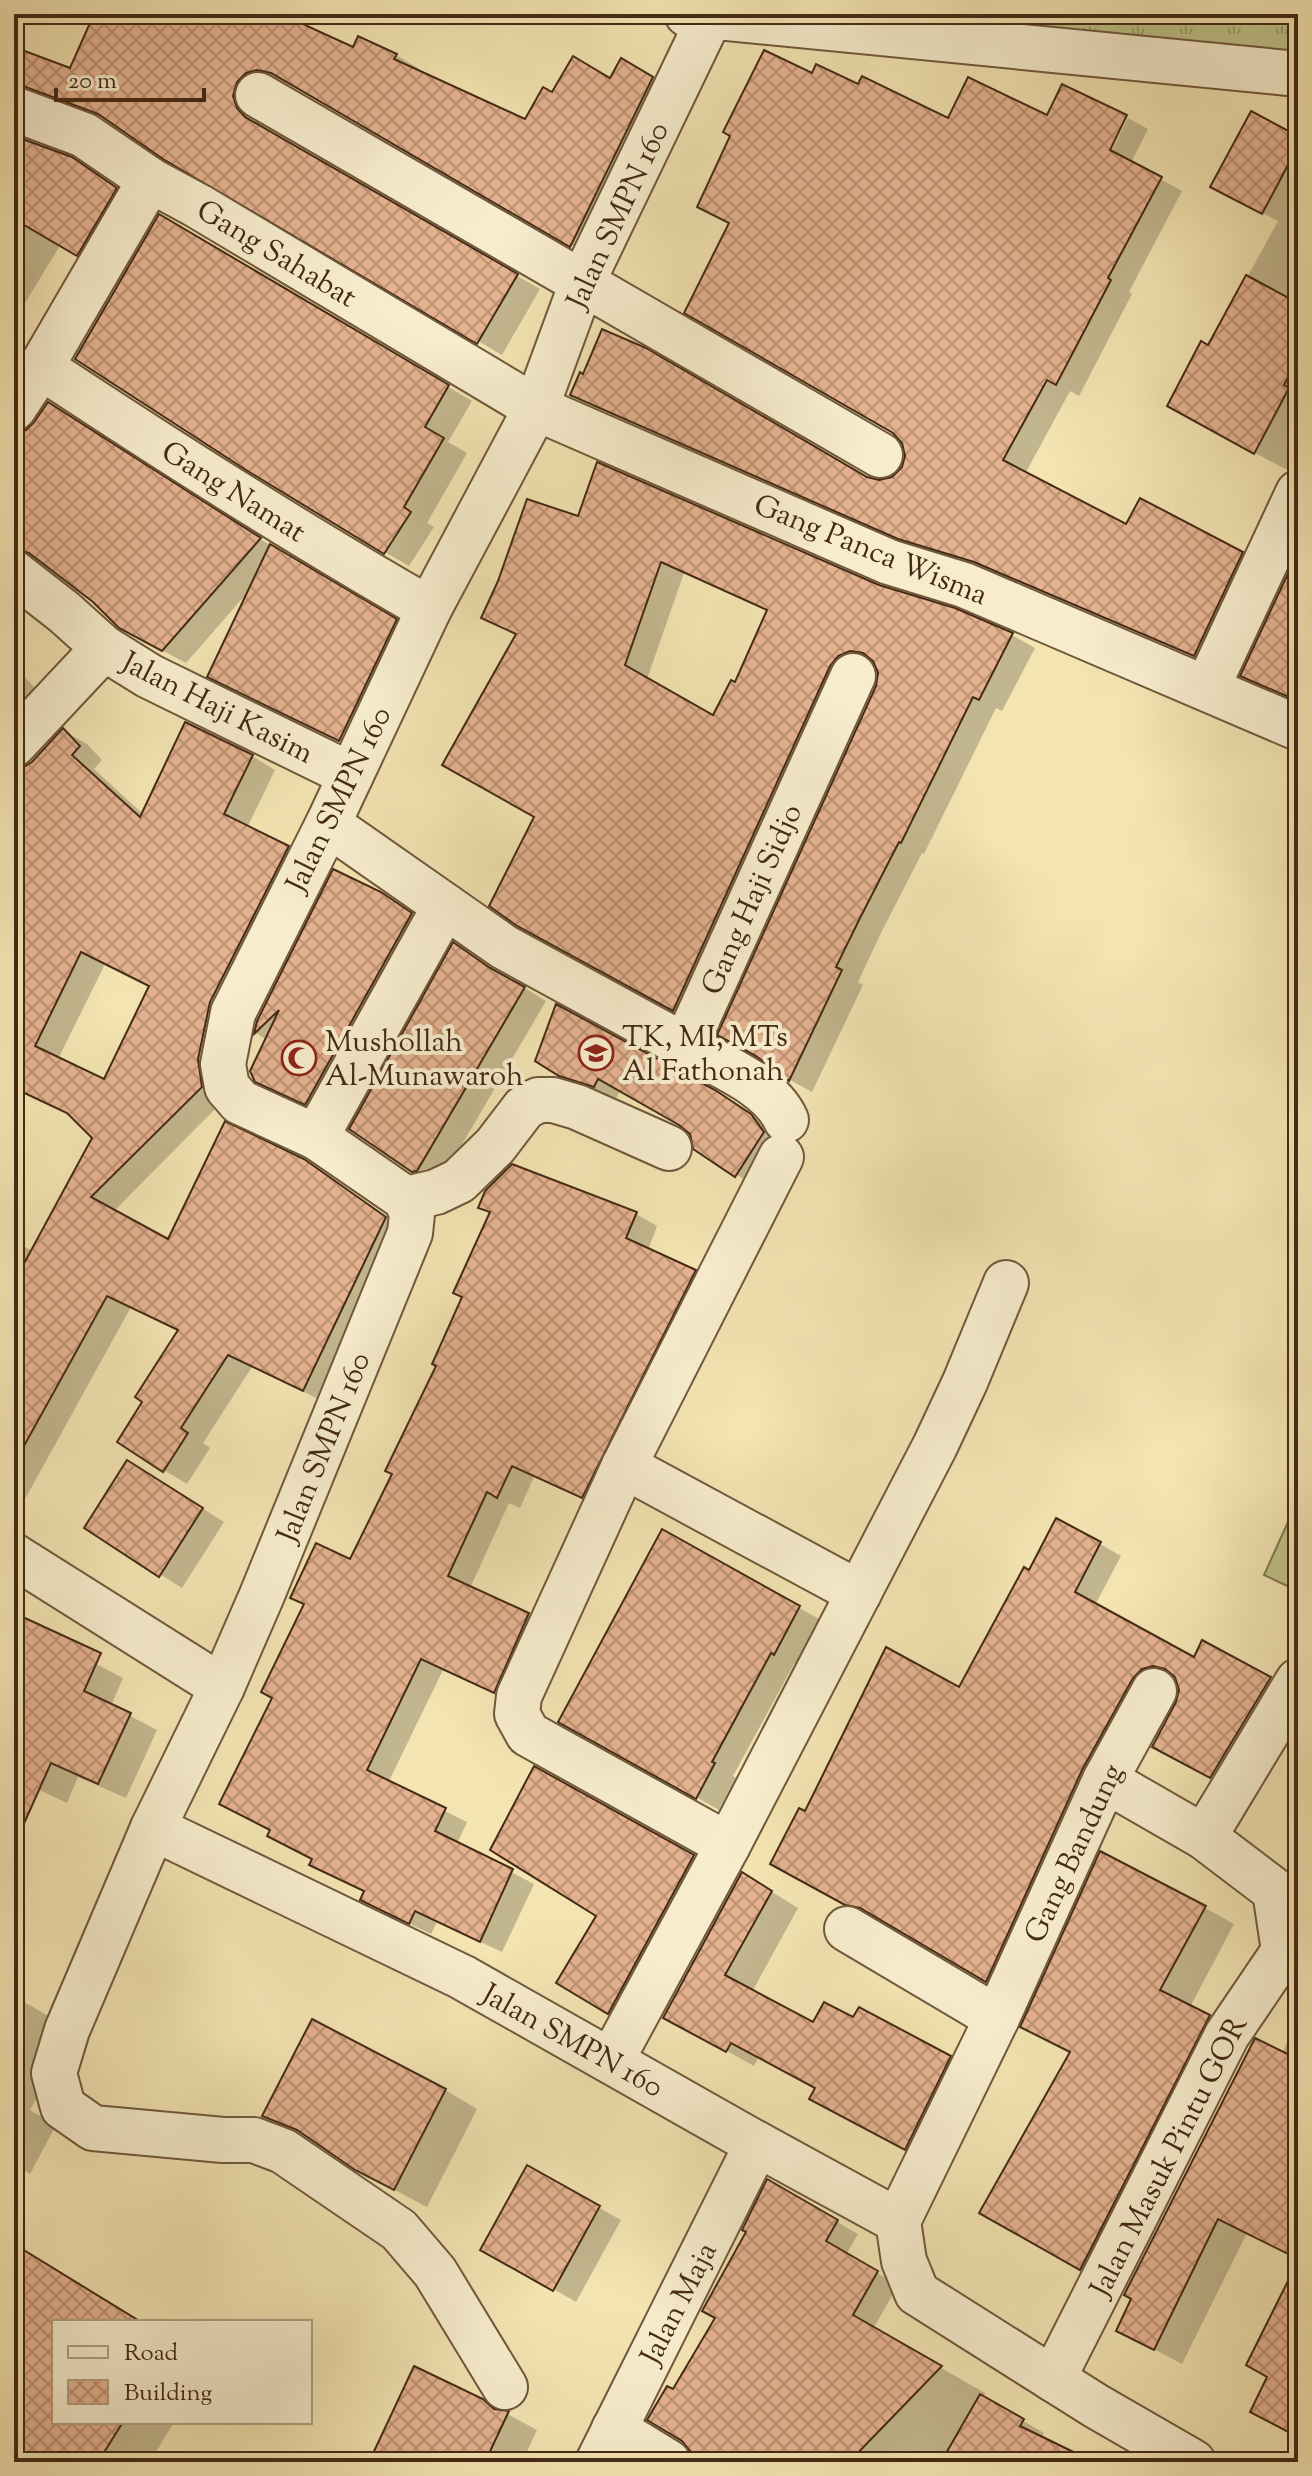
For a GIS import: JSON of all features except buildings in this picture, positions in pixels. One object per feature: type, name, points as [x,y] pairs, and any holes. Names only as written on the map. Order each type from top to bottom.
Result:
[{"type":"street","points":[[699,15],[1298,74]]},
{"type":"street","name":"Jalan SMPN 160","points":[[699,15],[582,283],[536,408],[429,609],[328,824],[233,1013],[223,1064],[227,1087],[240,1102],[316,1137],[406,1199],[412,1214],[410,1233],[262,1595],[222,1687],[153,1828],[462,1977],[898,2221]]},
{"type":"street","points":[[258,95],[880,455]]},
{"type":"street","name":"Gang Sahabat","points":[[14,109],[84,135],[150,180],[536,408]]},
{"type":"street","points":[[14,408],[150,180]]},
{"type":"street","name":"Gang Namat","points":[[41,367],[149,439],[356,568],[429,609]]},
{"type":"street","name":"Gang Panca Wisma","points":[[536,408],[889,562],[964,585],[1298,728]]},
{"type":"street","points":[[1207,688],[1298,493]]},
{"type":"street","name":"Jalan Haji Kasim","points":[[14,573],[104,648],[149,676],[351,775]]},
{"type":"street","points":[[14,744],[104,648]]},
{"type":"street","name":"Gang Haji Sidjo","points":[[685,1046],[853,676]]},
{"type":"street","points":[[328,824],[504,947],[766,1091],[779,1105],[784,1138],[624,1466],[519,1696],[517,1714],[528,1734],[728,1845]]},
{"type":"street","points":[[316,1137],[445,906]]},
{"type":"street","points":[[406,1199],[436,1192],[459,1181],[495,1146],[524,1108],[538,1100],[553,1100],[577,1107],[669,1148]]},
{"type":"street","points":[[611,2061],[728,1845],[941,1433],[1006,1283]]},
{"type":"street","points":[[624,1466],[859,1593]]},
{"type":"street","points":[[14,1556],[222,1687]]},
{"type":"street","points":[[1204,1837],[1298,1681]]},
{"type":"street","name":"Gang Bandung","points":[[898,2221],[997,2018],[1105,1780],[1154,1691]]},
{"type":"street","points":[[1105,1780],[1204,1837],[1275,1891],[1291,1950]]},
{"type":"street","points":[[153,1828],[67,2030],[54,2073],[63,2107],[93,2128],[254,2140],[283,2151],[399,2230],[435,2272],[505,2387]]},
{"type":"street","points":[[847,1929],[997,2018]]},
{"type":"street","name":"Jalan Masuk Pintu GOR","points":[[1053,2379],[1227,2035],[1291,1950]]},
{"type":"street","name":"Jalan Maja","points":[[606,2445],[757,2144]]},
{"type":"street","points":[[898,2221],[904,2261],[917,2293],[1193,2462]]},
{"type":"street","points":[[606,2445],[668,2462]]},
{"type":"green space","points":[[714,14],[1298,14],[1298,70]]},
{"type":"green space","points":[[1298,1500],[1298,1591],[1264,1575]]},
{"type":"place","name":"TK, MI, MTs Al Fathonah","points":[[596,1053]]},
{"type":"place","name":"Mushollah Al-Munawaroh","points":[[299,1058]]}]
